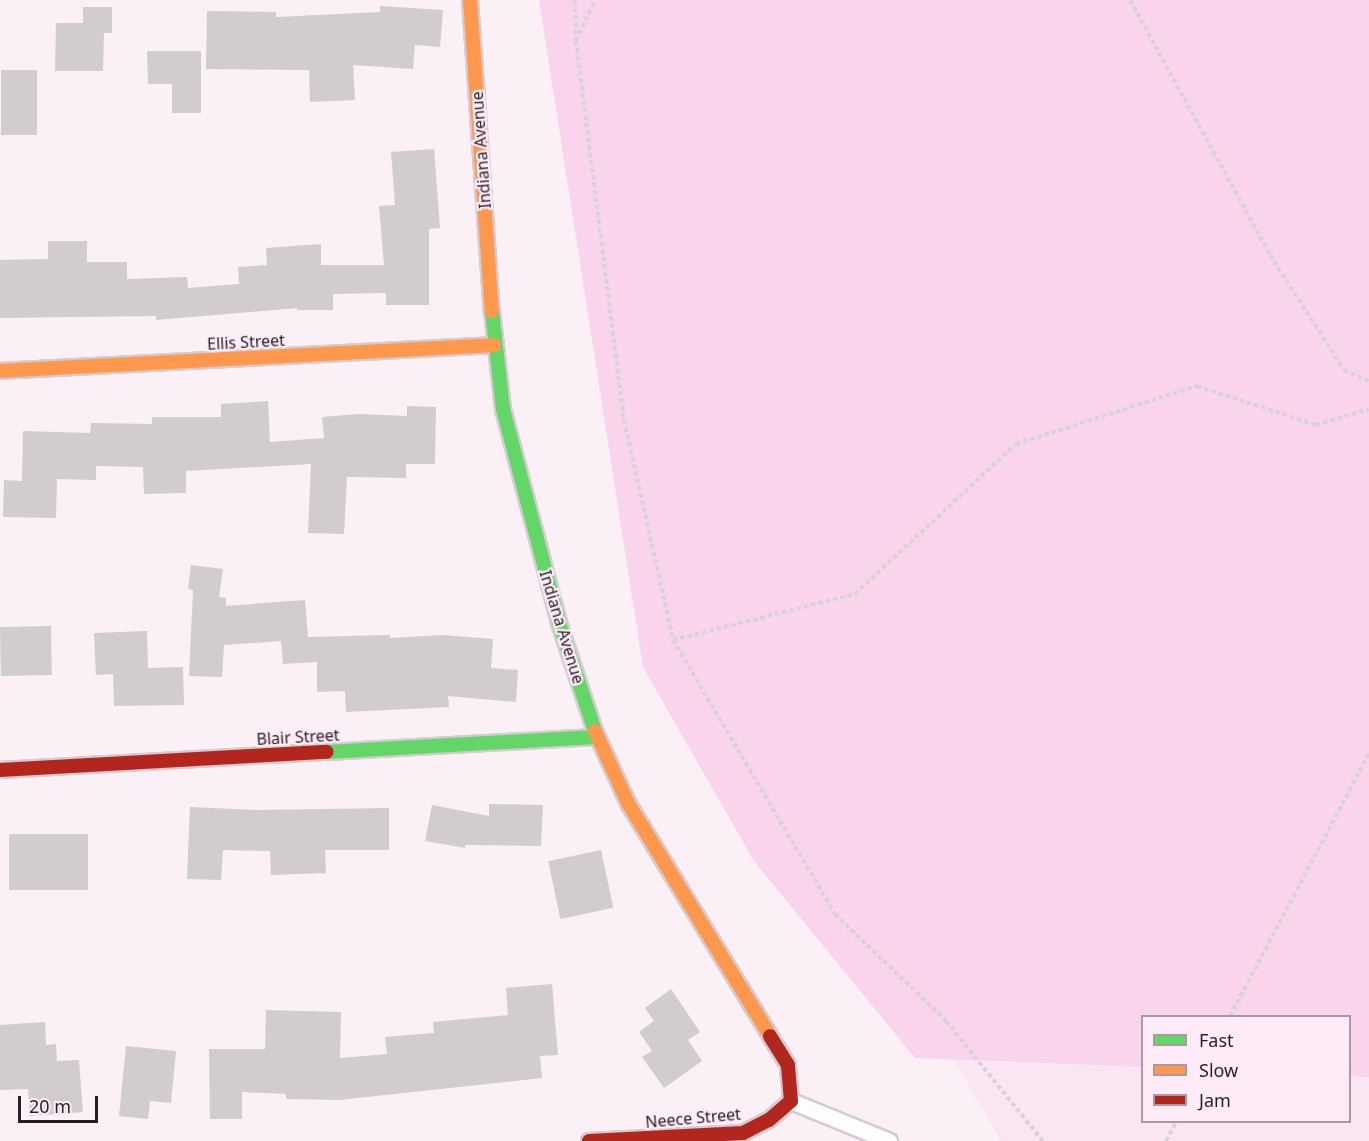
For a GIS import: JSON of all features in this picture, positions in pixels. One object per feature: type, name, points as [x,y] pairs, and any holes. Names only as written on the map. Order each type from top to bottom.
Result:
[{"type":"street","name":"Indiana Avenue","points":[[470,0],[494,345],[503,409],[559,623],[597,737],[628,803],[788,1065],[791,1101]]},
{"type":"street","name":"Ellis Street","points":[[0,371],[494,345]]},
{"type":"street","name":"Blair Street","points":[[0,770],[597,737]]},
{"type":"street","name":"Neece Street","points":[[589,1141],[743,1133],[769,1120],[791,1101]]},
{"type":"lane","points":[[791,1101],[889,1141]]},
{"type":"path","points":[[575,0],[576,41],[624,420],[673,640],[835,914],[946,1021],[1043,1141]]},
{"type":"path","points":[[576,41],[595,0]]},
{"type":"path","points":[[1130,0],[1270,255],[1344,370],[1369,381]]},
{"type":"path","points":[[673,640],[855,594],[1016,444],[1197,386],[1316,425],[1369,409]]},
{"type":"path","points":[[1231,1015],[1369,754]]},
{"type":"path","points":[[1166,1141],[1175,1123]]},
{"type":"shaded area","points":[[539,0],[1369,0],[1369,1077],[1351,1076],[1351,1015],[1141,1015],[1141,1067],[915,1058],[754,861],[643,667]]},
{"type":"shaded area","points":[[954,1060],[1141,1067],[1141,1123],[1351,1123],[1351,1076],[1369,1077],[1369,1141],[1001,1141]]},
{"type":"building","points":[[380,6],[443,10],[440,47],[415,45],[413,69],[353,65],[355,100],[310,102],[309,70],[206,69],[207,11],[276,12],[276,17],[380,12]]},
{"type":"building","points":[[83,7],[112,7],[112,33],[104,33],[103,71],[55,71],[56,23],[83,23]]},
{"type":"building","points":[[147,51],[201,51],[201,113],[172,113],[172,84],[148,84]]},
{"type":"building","points":[[1,70],[37,70],[37,135],[1,135]]},
{"type":"building","points":[[434,149],[440,228],[429,229],[429,305],[386,305],[386,293],[333,294],[333,310],[297,310],[297,308],[156,320],[156,316],[0,318],[0,260],[48,259],[48,241],[87,241],[87,262],[127,262],[127,279],[187,277],[188,288],[239,284],[238,267],[267,265],[266,248],[321,244],[321,265],[384,265],[379,206],[395,205],[391,152]]},
{"type":"building","points":[[268,401],[270,442],[324,438],[322,417],[359,414],[407,416],[407,406],[436,407],[435,464],[406,464],[406,478],[347,477],[344,534],[308,533],[311,464],[186,471],[186,493],[144,494],[143,467],[96,466],[96,480],[57,479],[56,518],[3,517],[4,480],[22,481],[23,431],[90,433],[91,423],[152,424],[152,417],[221,417],[221,404]]},
{"type":"building","points":[[191,565],[223,569],[219,597],[226,598],[226,606],[305,600],[308,637],[390,635],[390,638],[443,635],[493,639],[491,668],[518,670],[516,702],[448,696],[449,707],[346,712],[345,691],[317,692],[317,662],[283,664],[281,641],[224,645],[222,677],[189,676],[193,590],[188,589]]},
{"type":"building","points":[[51,626],[52,675],[1,676],[0,627]]},
{"type":"building","points":[[147,631],[148,668],[183,667],[184,705],[114,706],[113,674],[96,675],[94,633]]},
{"type":"building","points":[[489,804],[543,805],[541,846],[465,845],[465,848],[425,841],[432,805],[489,816]]},
{"type":"building","points":[[190,807],[257,810],[389,808],[389,850],[325,850],[326,873],[271,875],[270,851],[223,850],[221,880],[187,879]]},
{"type":"building","points":[[9,834],[88,834],[88,890],[9,890]]},
{"type":"building","points":[[601,850],[613,908],[560,919],[548,861]]},
{"type":"building","points":[[552,984],[558,1055],[540,1056],[542,1078],[339,1100],[286,1099],[286,1094],[242,1092],[242,1119],[210,1119],[209,1049],[265,1049],[266,1010],[341,1012],[340,1058],[387,1054],[385,1037],[434,1033],[433,1022],[508,1015],[506,988]]},
{"type":"building","points":[[671,989],[700,1032],[688,1040],[702,1061],[664,1088],[642,1057],[652,1051],[639,1032],[654,1021],[645,1008]]},
{"type":"building","points":[[45,1022],[46,1045],[56,1044],[57,1061],[79,1060],[83,1112],[30,1116],[28,1089],[0,1090],[0,1025]]},
{"type":"building","points":[[126,1046],[176,1051],[171,1103],[150,1101],[148,1119],[119,1116]]},
{"type":"traffic: fast","points":[[492,311],[503,409],[559,623],[595,731]]},
{"type":"traffic: fast","points":[[327,752],[597,737]]},
{"type":"traffic: slow","points":[[470,0],[492,311]]},
{"type":"traffic: slow","points":[[0,371],[494,345]]},
{"type":"traffic: slow","points":[[595,731],[628,803],[770,1036]]},
{"type":"traffic: jam","points":[[0,770],[327,752]]},
{"type":"traffic: jam","points":[[589,1141],[743,1133],[769,1120],[791,1101],[788,1065],[770,1036]]}]
